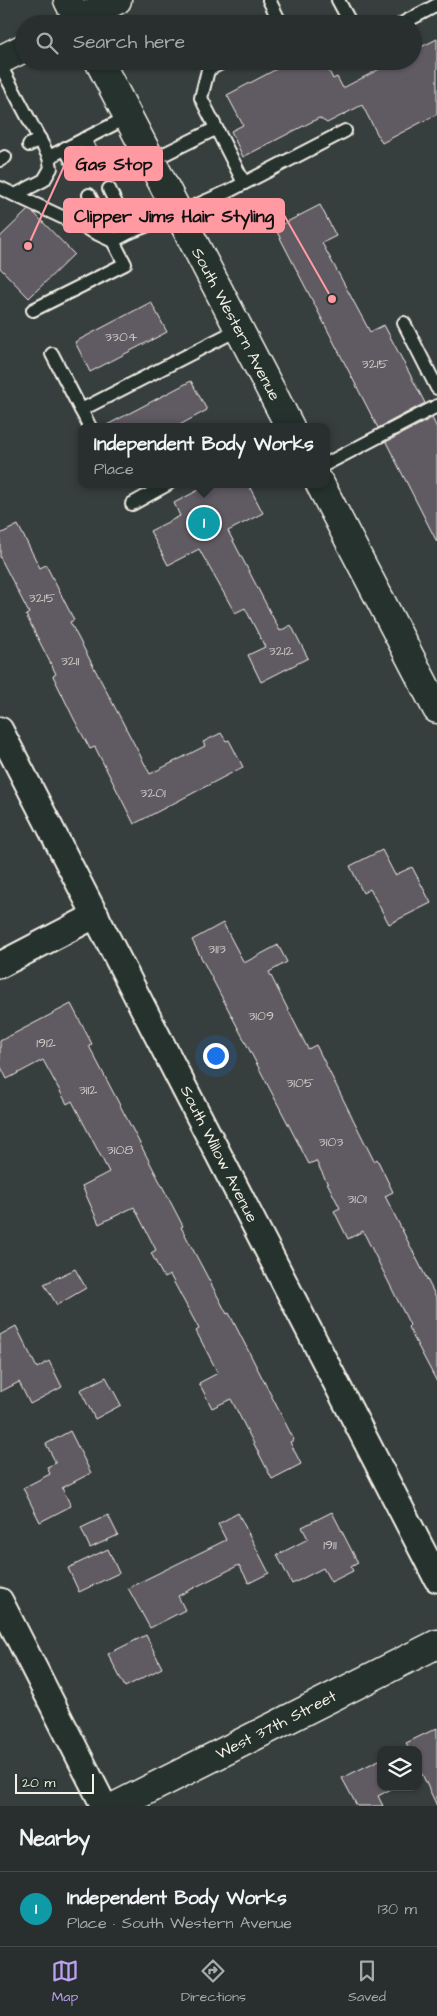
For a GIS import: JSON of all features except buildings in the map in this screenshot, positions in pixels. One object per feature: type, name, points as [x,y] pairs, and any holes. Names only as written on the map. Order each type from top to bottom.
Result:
[{"type":"street","points":[[79,15],[117,0]]},
{"type":"street","points":[[0,60],[15,52]]},
{"type":"street","name":"South Western Avenue","points":[[104,70],[239,329],[284,423]]},
{"type":"street","points":[[322,488],[437,709]]},
{"type":"street","name":"South Willow Avenue","points":[[0,730],[437,1579]]},
{"type":"street","points":[[0,965],[96,915]]},
{"type":"street","points":[[0,1601],[104,1806]]},
{"type":"street","name":"West 37th Street","points":[[116,1806],[437,1644]]},
{"type":"lane","points":[[269,0],[276,15]]},
{"type":"lane","points":[[338,0],[346,15]]},
{"type":"lane","points":[[418,15],[437,5]]},
{"type":"lane","points":[[0,65],[29,120],[34,142],[49,157],[51,168],[44,180],[15,195]]},
{"type":"lane","points":[[208,70],[201,98],[215,129],[244,183]]},
{"type":"lane","points":[[49,157],[128,117]]},
{"type":"lane","points":[[18,126],[29,120]]},
{"type":"lane","points":[[150,161],[215,129]]},
{"type":"lane","points":[[113,241],[130,232],[179,214],[345,131]]},
{"type":"lane","points":[[84,139],[96,163]]},
{"type":"lane","points":[[65,148],[77,171]]},
{"type":"lane","points":[[0,188],[113,241]]},
{"type":"lane","points":[[108,189],[130,232]]},
{"type":"lane","points":[[33,310],[125,264],[89,196]]},
{"type":"lane","points":[[404,323],[437,388]]},
{"type":"lane","points":[[81,410],[239,329]]},
{"type":"lane","points":[[52,354],[88,423]]},
{"type":"lane","points":[[330,462],[437,406]]},
{"type":"lane","points":[[132,504],[161,488]]},
{"type":"place","name":"Gas Stop","points":[[28,246]]},
{"type":"place","name":"Clipper Jims Hair Styling","points":[[332,299]]},
{"type":"place","name":"Independent Body Works","points":[[204,523]]}]
